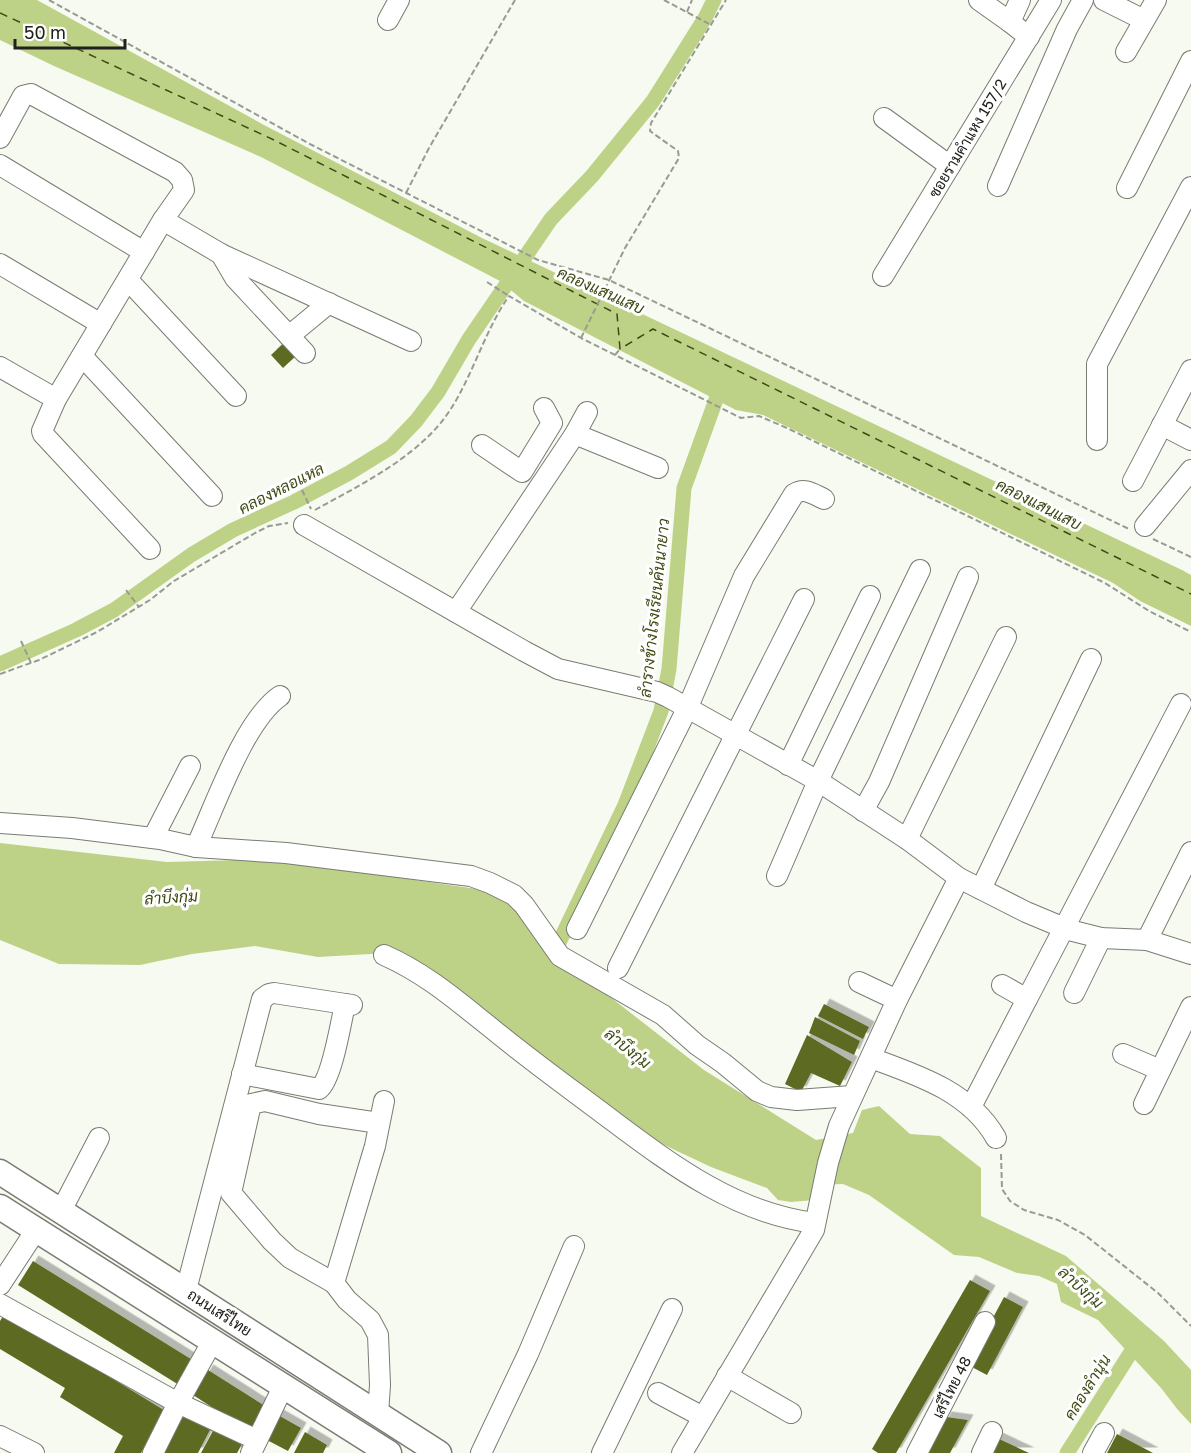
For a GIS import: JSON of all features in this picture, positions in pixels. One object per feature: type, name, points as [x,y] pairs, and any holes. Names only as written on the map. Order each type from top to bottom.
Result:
[{"type":"main road","name":"ถนนเสรีไทย","points":[[0,1172],[439,1453]]},
{"type":"main road","name":"ถนนเสรีไทย","points":[[0,1207],[282,1387],[360,1445],[389,1453]]},
{"type":"street","points":[[388,20],[399,0]]},
{"type":"street","points":[[979,0],[1029,37]]},
{"type":"street","points":[[1010,22],[1020,0]]},
{"type":"street","name":"ซอยรามคำแหง 157/2","points":[[883,276],[1051,0]]},
{"type":"street","points":[[998,186],[1067,29],[1083,0]]},
{"type":"street","points":[[1104,0],[1144,20]]},
{"type":"street","points":[[1126,52],[1156,0]]},
{"type":"street","points":[[1127,188],[1191,62]]},
{"type":"street","points":[[0,138],[24,96],[32,94],[175,172],[182,180],[184,190],[163,220],[56,399],[43,427],[43,434],[150,549]]},
{"type":"street","points":[[884,118],[950,166]]},
{"type":"street","points":[[0,165],[144,252]]},
{"type":"street","points":[[1097,440],[1097,364],[1191,188]]},
{"type":"street","points":[[163,220],[221,254],[411,341]]},
{"type":"street","points":[[221,254],[235,278],[305,353]]},
{"type":"street","points":[[0,264],[101,324]]},
{"type":"street","points":[[128,280],[236,396]]},
{"type":"street","points":[[289,336],[329,303]]},
{"type":"street","points":[[82,356],[212,496]]},
{"type":"street","points":[[0,367],[56,399]]},
{"type":"street","points":[[1133,481],[1191,370]]},
{"type":"street","points":[[456,612],[530,478],[552,423],[544,408]]},
{"type":"street","points":[[530,478],[575,434],[587,412]]},
{"type":"street","points":[[1162,424],[1191,440]]},
{"type":"street","points":[[575,434],[658,468]]},
{"type":"street","points":[[482,445],[530,478]]},
{"type":"street","points":[[1143,532],[1191,470]]},
{"type":"street","points":[[577,929],[687,709],[744,576],[794,494],[800,490],[806,490],[824,499]]},
{"type":"street","points":[[306,516],[456,612],[558,669],[662,695],[818,781],[907,839],[959,878],[1026,912],[1063,927],[1101,938],[1147,940],[1191,954]]},
{"type":"street","points":[[777,876],[818,781],[920,570]]},
{"type":"street","points":[[863,811],[883,772],[968,577]]},
{"type":"street","points":[[788,765],[870,596]]},
{"type":"street","points":[[618,968],[804,599]]},
{"type":"street","points":[[907,839],[1006,637]]},
{"type":"street","points":[[981,889],[1091,659]]},
{"type":"street","points":[[196,847],[247,735],[272,701],[280,696]]},
{"type":"street","points":[[971,1107],[1181,704]]},
{"type":"street","points":[[153,838],[190,766]]},
{"type":"street","points":[[0,823],[72,828],[153,838],[196,847],[286,853],[471,876],[496,885],[517,897],[563,958],[663,1015],[697,1045],[757,1091],[771,1097],[797,1100],[852,1096]]},
{"type":"street","points":[[1147,940],[1191,852]]},
{"type":"street","points":[[682,1453],[814,1230],[837,1135],[852,1096],[897,1000],[959,878]]},
{"type":"street","points":[[1074,993],[1101,938]]},
{"type":"street","points":[[384,955],[432,981],[573,1092],[646,1147],[689,1175],[747,1205],[778,1216],[815,1221]]},
{"type":"street","points":[[859,982],[897,1000]]},
{"type":"street","points":[[1002,985],[1027,999]]},
{"type":"street","points":[[186,1290],[242,1074],[261,1003],[267,995],[274,993],[349,1004],[329,1074],[319,1089],[242,1074]]},
{"type":"street","points":[[1144,1104],[1191,1007]]},
{"type":"street","points":[[1123,1054],[1161,1070]]},
{"type":"street","points":[[871,1058],[950,1091],[971,1107],[996,1138]]},
{"type":"street","points":[[378,1414],[380,1385],[378,1335],[370,1320],[347,1300],[334,1283],[290,1258],[272,1241],[231,1193],[251,1104],[265,1101],[319,1114],[379,1123]]},
{"type":"street","points":[[334,1283],[375,1146],[384,1101]]},
{"type":"street","points":[[61,1211],[99,1138]]},
{"type":"street","points":[[0,1285],[36,1230]]},
{"type":"street","points":[[481,1453],[528,1354],[574,1246]]},
{"type":"street","points":[[0,1304],[254,1447],[282,1387]]},
{"type":"street","points":[[602,1453],[672,1309]]},
{"type":"street","name":"เสรีไทย 48","points":[[917,1453],[985,1322]]},
{"type":"street","points":[[153,1453],[212,1342]]},
{"type":"street","points":[[727,1376],[791,1413]]},
{"type":"street","points":[[658,1393],[703,1417]]},
{"type":"street","points":[[982,1453],[992,1432]]},
{"type":"street","points":[[1093,1453],[1104,1433]]},
{"type":"street","points":[[0,1436],[34,1453]]},
{"type":"path","points":[[49,0],[308,143],[537,260],[609,280],[1143,532],[1191,558]]},
{"type":"path","points":[[406,193],[429,148],[515,0]]},
{"type":"path","points":[[664,0],[711,26]]},
{"type":"path","points":[[688,13],[692,0]]},
{"type":"path","points":[[581,337],[625,248],[679,158],[678,151],[650,131],[651,123],[726,0]]},
{"type":"path","points":[[487,282],[581,337],[709,403],[741,418],[759,416],[787,428],[1104,583],[1149,611],[1191,632]]},
{"type":"path","points":[[0,674],[31,663],[97,632],[139,608],[174,581],[255,533],[269,526],[306,516],[380,474],[439,425],[461,389],[509,296]]},
{"type":"path","points":[[615,355],[620,349]]},
{"type":"path","points":[[302,490],[306,516]]},
{"type":"path","points":[[126,590],[139,608]]},
{"type":"path","points":[[21,641],[31,663]]},
{"type":"path","points":[[996,1138],[1001,1151],[1002,1189],[1010,1201],[1024,1210],[1058,1220],[1085,1235],[1158,1293],[1191,1326]]},
{"type":"water","name":"คลองแสนแสบ","points":[[0,0],[37,0],[264,125],[482,238],[1182,570],[1191,575],[1191,626],[1140,601],[1113,583],[763,415],[736,410],[524,301],[500,281],[261,157],[0,40]]},
{"type":"water","name":"ลำบึงกุ่ม","points":[[0,843],[167,862],[270,859],[511,894],[573,968],[704,1070],[816,1140],[853,1133],[862,1110],[879,1106],[910,1134],[940,1136],[981,1168],[981,1216],[1066,1256],[1164,1341],[1191,1370],[1191,1424],[1098,1320],[1061,1302],[1057,1284],[1039,1276],[1017,1273],[979,1257],[954,1255],[869,1195],[843,1184],[815,1185],[814,1200],[791,1202],[778,1200],[767,1188],[711,1167],[643,1135],[388,953],[318,957],[255,946],[192,954],[140,965],[59,964],[0,940]]},
{"type":"building","points":[[288,339],[300,352],[283,368],[271,355]]},
{"type":"building","points":[[824,1004],[869,1027],[863,1039],[818,1016]]},
{"type":"building","points":[[815,1017],[860,1041],[854,1055],[809,1033]]},
{"type":"building","points":[[807,1035],[852,1062],[840,1086],[811,1073],[801,1092],[785,1084]]},
{"type":"building","points":[[33,1261],[194,1361],[179,1385],[18,1285]]},
{"type":"building","points":[[970,1280],[990,1291],[896,1453],[878,1453],[872,1449]]},
{"type":"building","points":[[1004,1297],[1023,1307],[987,1375],[968,1365]]},
{"type":"building","points":[[5,1313],[167,1412],[141,1453],[114,1453],[123,1436],[60,1397],[65,1388],[0,1349],[0,1321]]},
{"type":"building","points":[[208,1370],[265,1406],[249,1431],[193,1395]]},
{"type":"building","points":[[184,1411],[212,1426],[198,1453],[161,1453]]},
{"type":"building","points":[[278,1415],[301,1428],[288,1451],[265,1439]]},
{"type":"building","points":[[946,1417],[968,1420],[950,1453],[928,1453]]},
{"type":"building","points":[[214,1429],[242,1444],[237,1453],[201,1453]]},
{"type":"building","points":[[305,1432],[327,1445],[323,1453],[294,1453]]},
{"type":"building","points":[[1117,1434],[1153,1453],[1107,1453]]},
{"type":"building","points":[[997,1438],[1029,1453],[990,1453]]},
{"type":"waterway","name":"คลองหลอแหล","points":[[0,664],[76,630],[114,610],[191,555],[233,530],[294,502],[349,473],[391,447],[416,421],[438,392],[469,339],[551,219],[592,176],[653,101],[714,0]]},
{"type":"waterway","name":"ลำรางข้างโรงเรียนคันนายาว","points":[[552,957],[625,805],[661,711],[669,669],[684,488],[722,383]]},
{"type":"waterway","name":"คลองลำนุ่น","points":[[1067,1453],[1138,1341]]},
{"type":"ferry route","points":[[0,13],[274,140],[617,314],[620,349],[653,329],[1191,594]]}]
